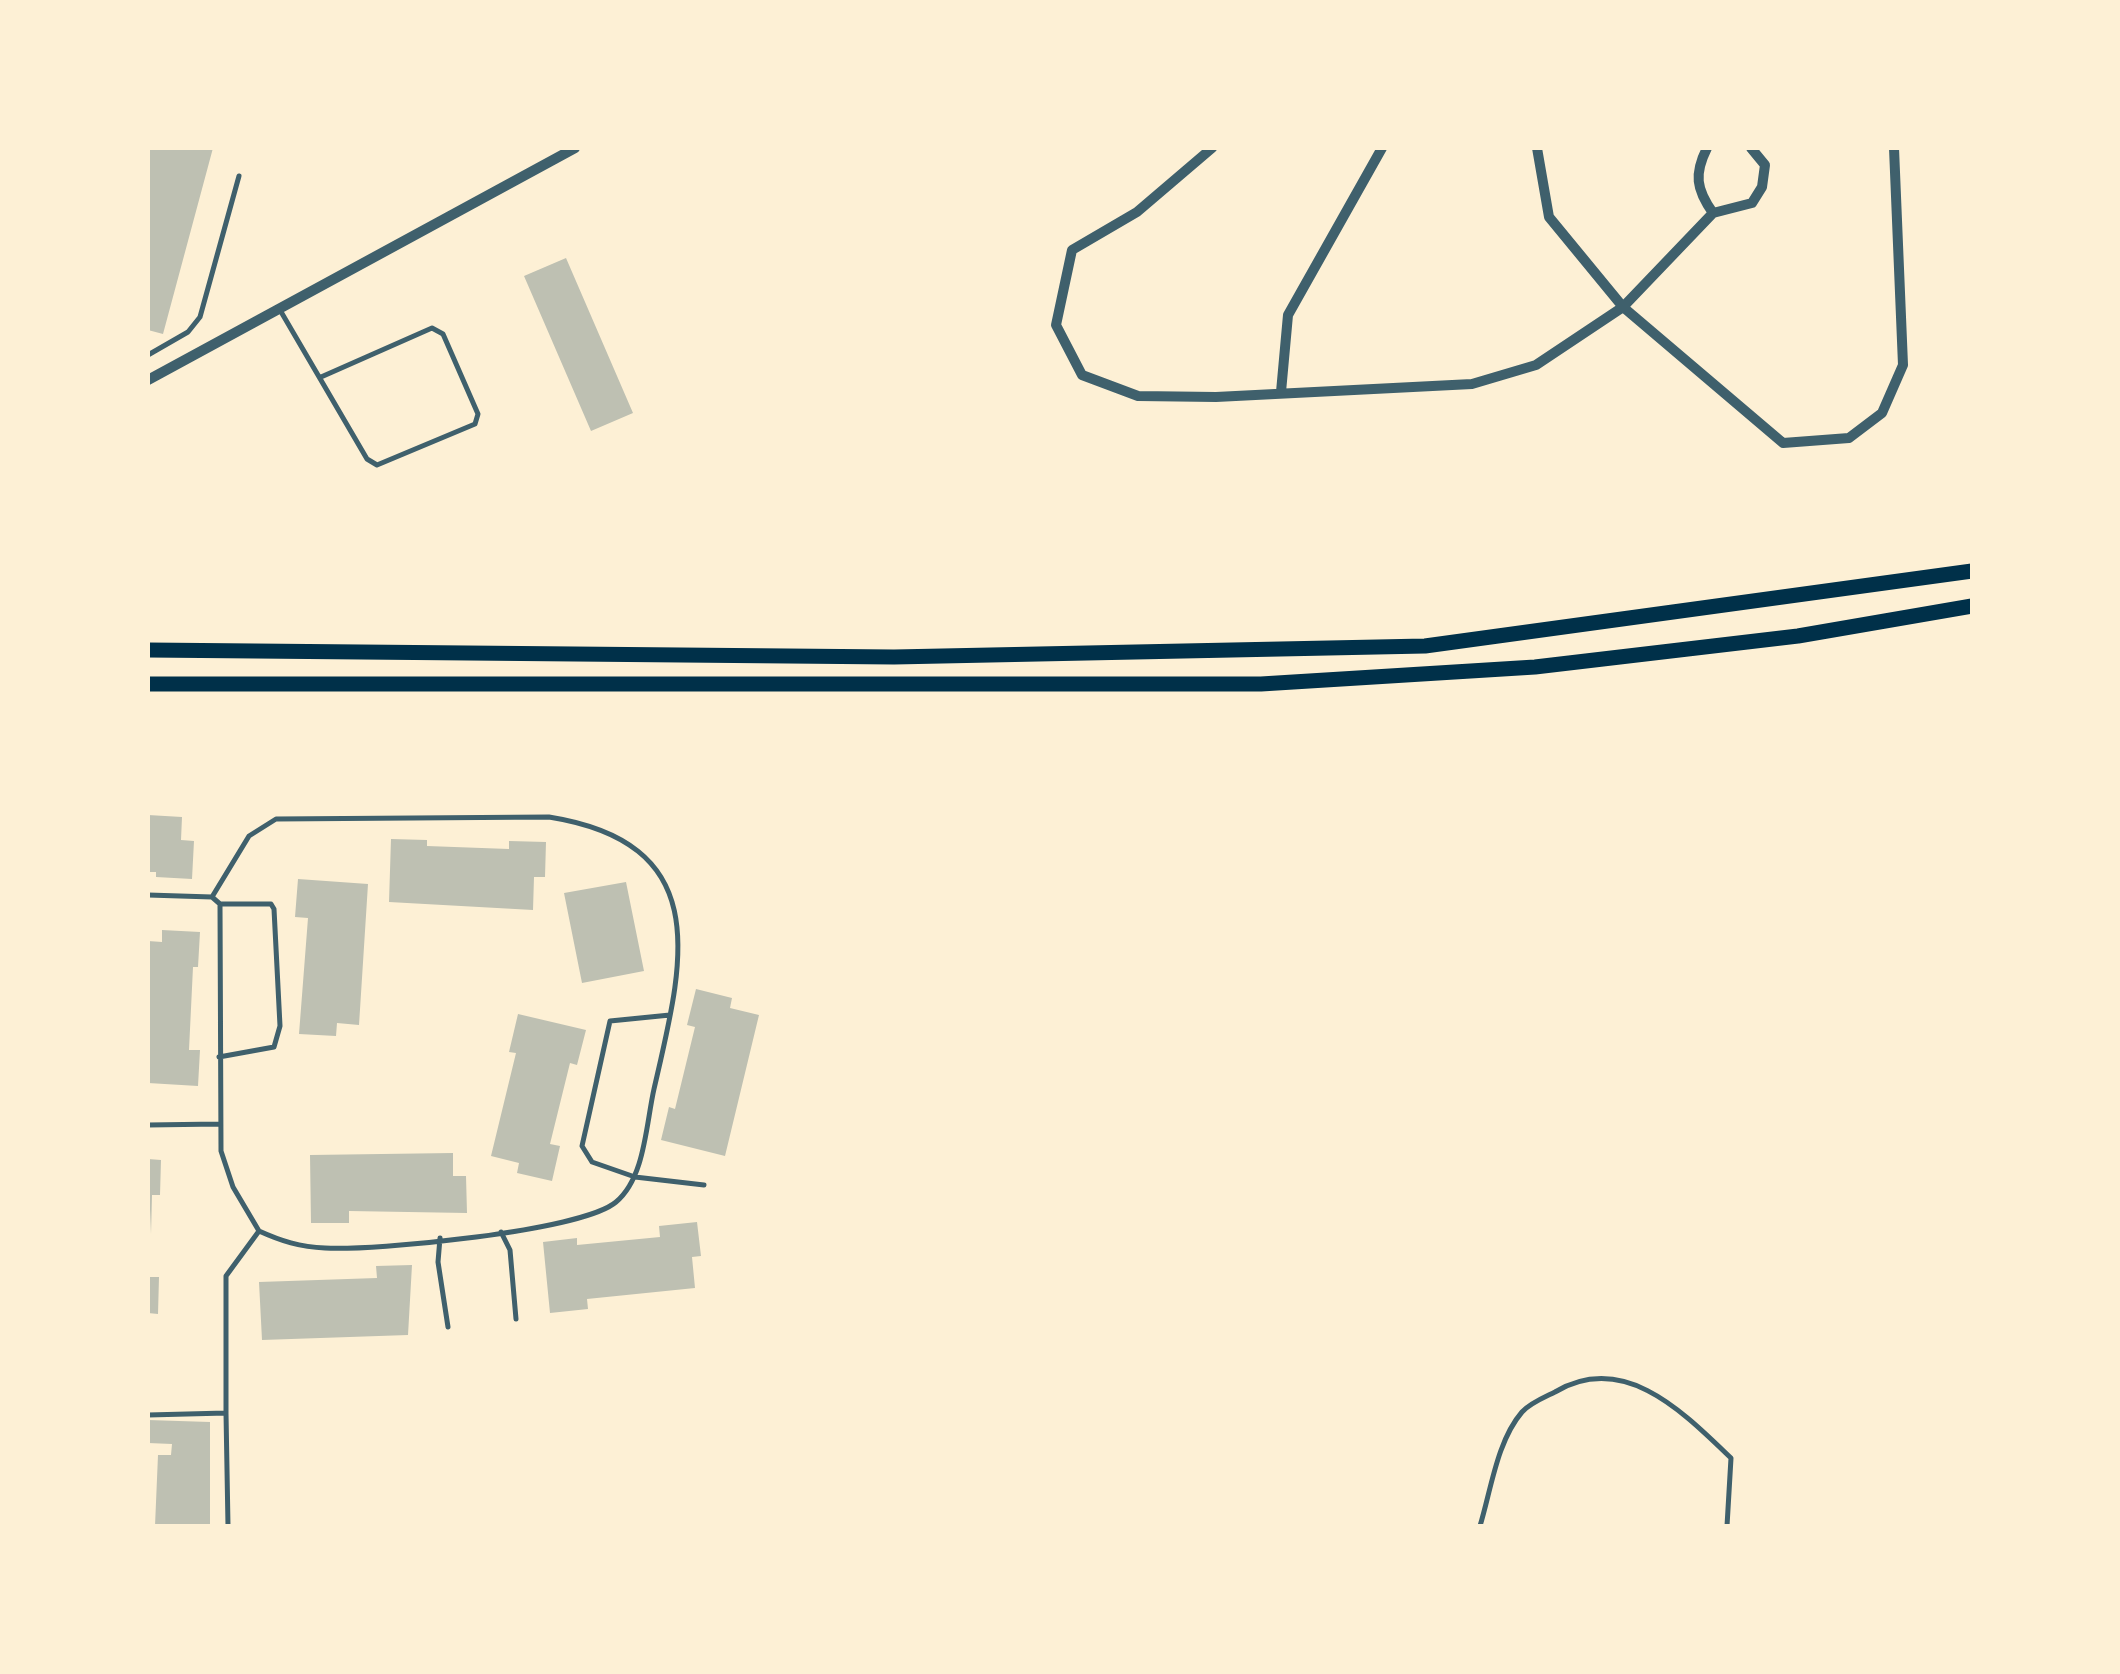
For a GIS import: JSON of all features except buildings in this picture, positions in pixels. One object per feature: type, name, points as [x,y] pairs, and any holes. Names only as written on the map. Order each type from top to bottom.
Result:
[{"type":"main road","points":[[148,650],[913,657],[1426,646],[1972,572]]},
{"type":"main road","points":[[148,684],[1261,684],[1554,665],[1798,636],[1972,606]]},
{"type":"street","points":[[148,380],[575,148]]},
{"type":"street","points":[[1212,148],[1137,212],[1072,250],[1056,325],[1082,374],[1138,396],[1472,384],[1536,365],[1622,307],[1712,213],[1752,203],[1762,188],[1764,165],[1751,148]]},
{"type":"street","points":[[1281,392],[1288,315],[1382,148]]},
{"type":"street","points":[[1537,148],[1549,217],[1622,307],[1782,443],[1850,438],[1882,413],[1903,364],[1894,148]]},
{"type":"street","points":[[1706,148],[1696,170],[1700,194],[1712,213]]},
{"type":"lane","points":[[148,355],[188,332],[200,317],[239,176]]},
{"type":"lane","points":[[280,310],[367,459],[376,465],[475,424],[474,399],[444,334],[432,328],[321,377]]},
{"type":"lane","points":[[212,896],[249,836],[276,819],[549,817],[588,823],[618,835],[640,850],[668,890],[680,943],[670,1015],[635,1177],[614,1204],[572,1219],[501,1232],[328,1248],[292,1245],[259,1231],[233,1187],[221,1152],[220,904]]},
{"type":"lane","points":[[148,895],[212,896],[220,904],[271,904],[274,909],[280,1026],[274,1047],[219,1057]]},
{"type":"lane","points":[[670,1015],[610,1021],[582,1146],[592,1162],[635,1177],[704,1185]]},
{"type":"lane","points":[[148,1126],[219,1124]]},
{"type":"lane","points":[[228,1526],[226,1276],[259,1231]]},
{"type":"lane","points":[[501,1232],[510,1250],[516,1319]]},
{"type":"lane","points":[[440,1238],[438,1262],[448,1328]]},
{"type":"lane","points":[[1480,1526],[1503,1448],[1523,1410],[1576,1379],[1633,1380],[1686,1414],[1731,1458],[1727,1526]]},
{"type":"lane","points":[[148,1415],[226,1414]]}]
